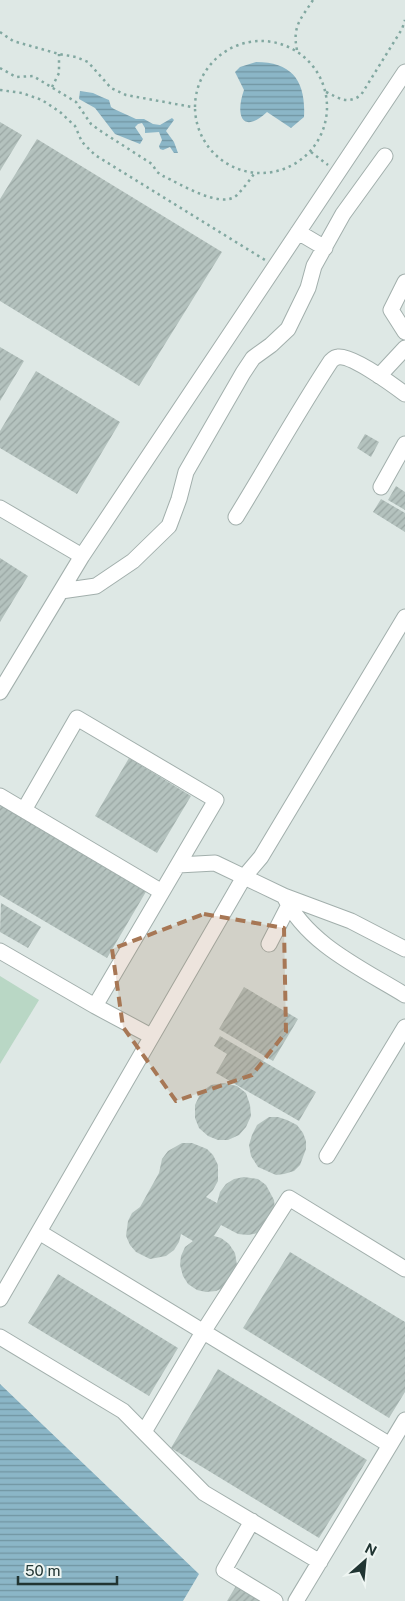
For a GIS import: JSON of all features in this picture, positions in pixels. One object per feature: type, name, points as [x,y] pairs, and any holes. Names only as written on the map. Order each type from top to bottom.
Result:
[{"type":"lane","points":[[0,692],[82,556],[405,72]]},
{"type":"lane","points":[[61,591],[96,586],[133,562],[168,526],[179,499],[186,472],[242,373],[253,358],[288,329],[308,288],[314,266],[343,214],[385,156]]},
{"type":"lane","points":[[298,232],[324,248]]},
{"type":"lane","points":[[405,282],[391,310],[405,332]]},
{"type":"lane","points":[[380,376],[405,348]]},
{"type":"lane","points":[[236,517],[331,360],[338,357],[349,359],[380,376],[405,394]]},
{"type":"lane","points":[[381,487],[405,444]]},
{"type":"lane","points":[[0,508],[82,556]]},
{"type":"lane","points":[[0,1299],[244,877],[261,857],[405,617]]},
{"type":"lane","points":[[24,810],[76,718],[216,800],[95,1006]]},
{"type":"lane","points":[[0,796],[162,892]]},
{"type":"lane","points":[[178,864],[216,863],[286,901],[352,921],[405,949]]},
{"type":"lane","points":[[268,944],[286,901]]},
{"type":"lane","points":[[286,901],[314,937],[405,995]]},
{"type":"lane","points":[[0,950],[95,1006],[151,1036]]},
{"type":"lane","points":[[327,1156],[405,1027]]},
{"type":"lane","points":[[144,1432],[203,1332],[289,1198],[405,1269]]},
{"type":"lane","points":[[39,1232],[390,1445]]},
{"type":"lane","points":[[0,1337],[123,1411],[204,1493],[320,1562]]},
{"type":"lane","points":[[296,1601],[405,1420]]},
{"type":"lane","points":[[252,1522],[224,1570],[275,1601]]},
{"type":"path","points":[[297,50],[295,40],[296,27],[300,17],[311,1]]},
{"type":"path","points":[[326,92],[345,100],[354,100],[361,95],[402,29],[405,20]]},
{"type":"path","points":[[0,32],[13,42],[59,54],[76,56],[88,62],[111,88],[126,95],[192,107]]},
{"type":"path","points":[[255,40],[276,42],[297,50],[314,65],[324,85],[328,107],[324,130],[311,152],[297,164],[277,172],[254,174],[233,168],[215,156],[202,138],[192,107],[204,72],[215,58],[234,46],[255,40]]},
{"type":"path","points":[[52,87],[60,73],[59,54]]},
{"type":"path","points":[[0,68],[16,77],[33,76],[52,87],[76,102],[91,124],[152,164],[157,172],[206,196],[230,199],[236,196],[254,174]]},
{"type":"path","points":[[0,90],[22,93],[42,100],[60,112],[75,126],[82,142],[95,156],[266,260]]},
{"type":"path","points":[[311,152],[329,166]]},
{"type":"highlighted area","points":[[204,914],[284,928],[286,1032],[252,1075],[176,1101],[123,1027],[112,949]]},
{"type":"green space","points":[[0,976],[39,1000],[0,1064]]},
{"type":"water","points":[[256,62],[279,66],[295,76],[303,94],[304,117],[291,128],[267,112],[252,122],[246,122],[243,119],[240,107],[244,90],[235,72],[240,67]]},
{"type":"water","points":[[80,91],[93,93],[109,100],[111,107],[114,109],[153,124],[160,125],[172,118],[174,120],[166,131],[174,142],[178,153],[174,153],[170,147],[163,150],[160,149],[159,146],[162,140],[159,132],[145,133],[142,123],[135,127],[143,139],[140,144],[115,134],[95,108],[79,99]]},
{"type":"water","points":[[0,1384],[199,1574],[183,1601],[0,1601]]},
{"type":"building","points":[[0,122],[22,135],[0,171]]},
{"type":"building","points":[[37,139],[222,252],[139,386],[0,301],[0,199]]},
{"type":"building","points":[[0,347],[24,361],[0,401]]},
{"type":"building","points":[[36,371],[120,422],[77,494],[0,448],[0,431]]},
{"type":"building","points":[[365,434],[379,442],[371,457],[357,448]]},
{"type":"building","points":[[396,486],[405,492],[405,510],[388,500]]},
{"type":"building","points":[[381,499],[405,513],[405,532],[373,512]]},
{"type":"building","points":[[0,558],[28,576],[0,622]]},
{"type":"building","points":[[129,758],[191,796],[157,853],[95,816]]},
{"type":"building","points":[[0,803],[147,890],[107,958],[0,895]]},
{"type":"building","points":[[1,903],[41,927],[28,948],[0,932]]},
{"type":"building","points":[[244,987],[298,1019],[273,1061],[219,1029]]},
{"type":"building","points":[[220,1036],[316,1092],[299,1121],[216,1073],[227,1054],[214,1046]]},
{"type":"building","points":[[224,1083],[237,1086],[246,1093],[251,1116],[246,1127],[239,1135],[228,1140],[218,1140],[208,1136],[199,1128],[195,1118],[195,1105],[201,1092],[211,1085]]},
{"type":"building","points":[[269,1117],[287,1120],[297,1125],[303,1133],[306,1149],[300,1165],[294,1171],[276,1175],[258,1167],[251,1156],[249,1145],[252,1135],[257,1125]]},
{"type":"building","points":[[182,1143],[192,1143],[207,1149],[213,1155],[218,1165],[218,1181],[206,1197],[217,1203],[220,1192],[226,1184],[234,1179],[244,1177],[258,1179],[266,1185],[274,1200],[275,1210],[266,1227],[258,1233],[238,1234],[221,1225],[214,1236],[221,1238],[229,1244],[235,1253],[237,1265],[235,1275],[225,1287],[216,1291],[206,1292],[197,1290],[188,1284],[183,1276],[180,1265],[181,1256],[185,1247],[193,1241],[181,1234],[174,1250],[166,1256],[150,1259],[136,1252],[126,1236],[128,1221],[132,1213],[140,1207],[159,1173],[162,1159],[168,1151]]},
{"type":"building","points":[[290,1252],[405,1322],[405,1392],[389,1418],[243,1328]]},
{"type":"building","points":[[58,1274],[178,1348],[149,1396],[28,1323]]},
{"type":"building","points":[[218,1369],[367,1460],[319,1538],[171,1448]]},
{"type":"building","points":[[236,1586],[260,1601],[227,1601]]}]
